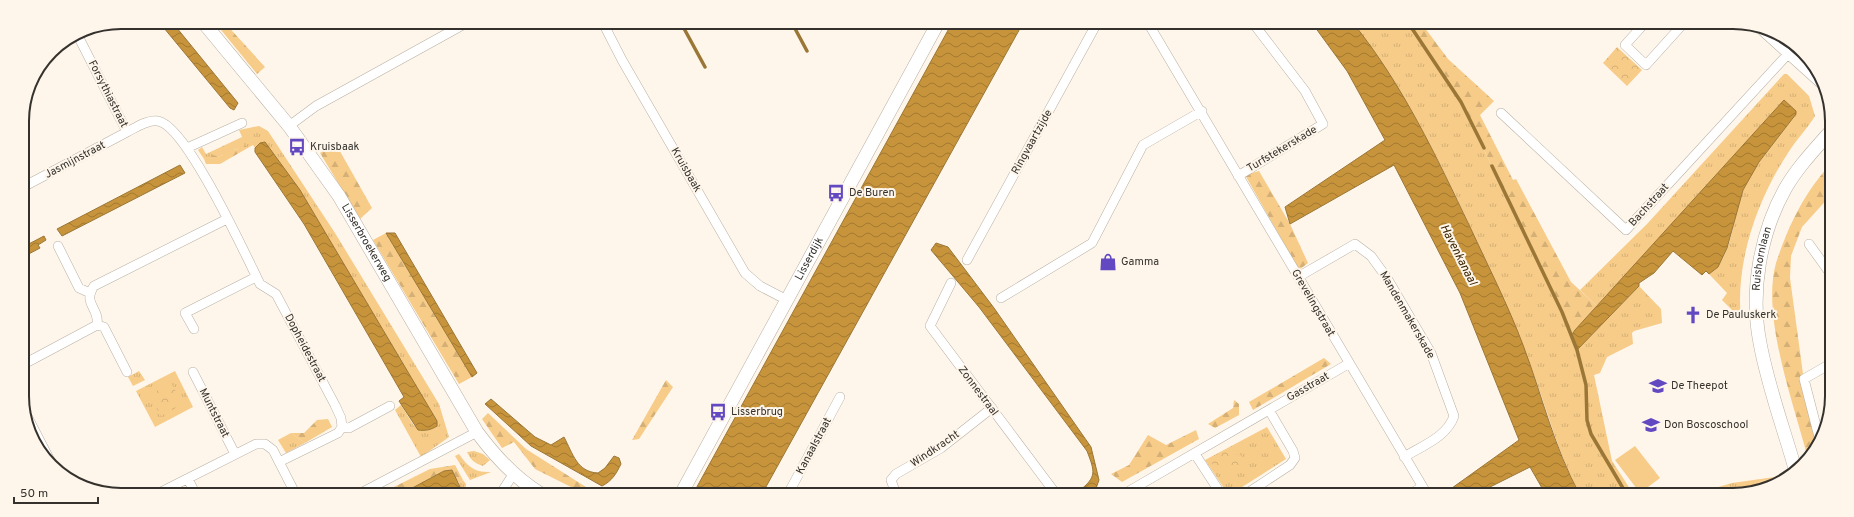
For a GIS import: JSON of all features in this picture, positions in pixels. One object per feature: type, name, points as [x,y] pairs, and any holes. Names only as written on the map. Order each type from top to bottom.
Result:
[{"type":"main road","name":"Lisserbroekerweg","points":[[209,29],[288,126],[339,196],[477,432],[488,448],[514,473],[533,488]]},
{"type":"main road","name":"Lisserdijk","points":[[684,488],[935,29]]},
{"type":"main road","name":"Ruishornlaan","points":[[1794,465],[1760,342],[1757,318],[1759,267],[1764,239],[1786,189],[1808,157],[1825,138]]},
{"type":"street","points":[[288,126],[316,106],[455,29]]},
{"type":"street","name":"Kruisbaak","points":[[606,29],[622,60],[745,273],[760,286],[787,300]]},
{"type":"street","name":"Ringvaartzijde","points":[[967,260],[1094,29]]},
{"type":"street","name":"Grevelingstraat","points":[[1152,29],[1186,88],[1202,111],[1238,176],[1422,488]]},
{"type":"street","name":"Turfstekerskade","points":[[1238,176],[1323,124],[1305,91],[1258,29]]},
{"type":"street","points":[[1639,29],[1624,45],[1646,65],[1678,29]]},
{"type":"street","points":[[1768,36],[1815,79]]},
{"type":"street","name":"Forsythiastraat","points":[[80,39],[127,132],[147,123],[158,121],[167,125],[187,148],[202,171]]},
{"type":"street","name":"Bachstraat","points":[[1501,113],[1626,230],[1788,54]]},
{"type":"street","points":[[1001,298],[1092,243],[1143,145],[1202,111]]},
{"type":"street","points":[[187,148],[242,123]]},
{"type":"street","name":"Jasmijnstraat","points":[[29,184],[127,132]]},
{"type":"street","name":"Dopheidestraat","points":[[202,171],[228,219],[260,284],[276,294],[341,418],[342,427]]},
{"type":"street","points":[[97,324],[98,320],[89,301],[90,293],[94,286],[228,219]]},
{"type":"street","name":"Mandenmakerskade","points":[[1298,277],[1355,244],[1371,256],[1387,278],[1431,353],[1454,416],[1451,426],[1442,434],[1404,457]]},
{"type":"street","points":[[1809,244],[1825,266]]},
{"type":"street","points":[[58,246],[79,288],[90,293]]},
{"type":"street","points":[[194,329],[186,313],[256,277]]},
{"type":"street","name":"Zonnestraal","points":[[951,283],[930,326],[1052,488]]},
{"type":"street","points":[[29,361],[97,324]]},
{"type":"street","points":[[97,324],[104,327],[127,372]]},
{"type":"street","name":"Gasstraat","points":[[1135,488],[1348,364]]},
{"type":"street","points":[[1818,432],[1804,380],[1825,367]]},
{"type":"street","name":"Muntstraat","points":[[193,372],[235,454]]},
{"type":"street","name":"Kanaalstraat","points":[[791,488],[840,398]]},
{"type":"street","points":[[279,462],[338,433],[342,427],[348,428],[390,406]]},
{"type":"street","name":"Windkracht","points":[[894,488],[891,480],[896,474],[941,448],[992,408]]},
{"type":"street","points":[[1255,488],[1290,464],[1294,458],[1293,451],[1269,410]]},
{"type":"street","points":[[371,488],[477,432]]},
{"type":"street","points":[[169,488],[256,444],[264,444],[273,450],[292,488]]},
{"type":"street","points":[[1195,454],[1217,488]]},
{"type":"street","points":[[505,488],[514,473]]},
{"type":"street","points":[[188,479],[192,488]]},
{"type":"green space","points":[[220,29],[230,29],[265,67],[257,74]]},
{"type":"green space","points":[[1357,29],[1412,29],[1461,102],[1562,312],[1577,350],[1639,286],[1661,309],[1662,323],[1634,331],[1632,333],[1633,344],[1607,357],[1600,373],[1594,375],[1612,461],[1629,488],[1576,488],[1565,464],[1537,384],[1512,321],[1459,204],[1405,99]]},
{"type":"green space","points":[[1412,29],[1426,29],[1448,59],[1494,101],[1480,115],[1513,180],[1516,179],[1571,282],[1598,307],[1571,336],[1562,312],[1461,102]]},
{"type":"green space","points":[[1617,47],[1642,70],[1627,86],[1603,63]]},
{"type":"green space","points":[[1784,74],[1787,74],[1809,96],[1815,116],[1791,148],[1777,171],[1758,211],[1745,254],[1741,276],[1741,319],[1722,300],[1727,293],[1709,274],[1717,266],[1728,247],[1739,201],[1748,179],[1796,111],[1784,101],[1598,307],[1580,290],[1647,224]]},
{"type":"green space","points":[[259,126],[268,131],[335,233],[439,404],[449,437],[421,457],[395,410],[401,405],[414,426],[424,431],[260,143],[255,148],[253,145],[246,149],[246,146],[229,151],[219,157],[213,156],[204,159],[198,150],[202,147],[206,154],[242,137],[239,130]]},
{"type":"green space","points":[[242,143],[246,146],[246,149],[220,164],[206,164],[204,159],[213,155],[219,157],[227,151],[238,149]]},
{"type":"green space","points":[[337,146],[372,208],[360,219],[320,153]]},
{"type":"green space","points":[[1825,170],[1825,202],[1802,227],[1791,256],[1790,278],[1803,374],[1800,380],[1815,439],[1806,452],[1781,361],[1773,309],[1772,285],[1776,263],[1791,223],[1819,177]]},
{"type":"green space","points":[[1259,171],[1290,224],[1308,263],[1299,270],[1245,175]]},
{"type":"green space","points":[[386,233],[472,377],[459,384],[373,240]]},
{"type":"green space","points":[[1324,358],[1331,364],[1253,410],[1249,402]]},
{"type":"green space","points":[[139,371],[145,380],[133,386],[128,377]]},
{"type":"green space","points":[[175,371],[193,407],[155,427],[136,391]]},
{"type":"green space","points":[[666,380],[673,387],[639,439],[632,440]]},
{"type":"green space","points":[[171,383],[183,404],[161,416],[149,395]]},
{"type":"green space","points":[[1234,400],[1239,404],[1239,415],[1215,428],[1208,424],[1233,408]]},
{"type":"green space","points":[[488,413],[526,449],[588,488],[573,488],[535,469],[514,442],[502,448],[482,419]]},
{"type":"green space","points":[[328,419],[332,427],[305,443],[291,433],[304,433],[317,420]]},
{"type":"green space","points":[[1267,427],[1286,459],[1240,488],[1224,488],[1205,460]]},
{"type":"green space","points":[[1196,430],[1199,439],[1122,482],[1111,474],[1129,465],[1148,435],[1166,445]]},
{"type":"green space","points":[[291,433],[305,443],[286,453],[278,440]]},
{"type":"green space","points":[[1635,446],[1660,478],[1647,488],[1636,488],[1615,460]]},
{"type":"green space","points":[[1228,450],[1242,456],[1236,472],[1212,464],[1214,456]]},
{"type":"green space","points":[[474,451],[483,454],[490,460],[483,466],[477,464],[471,459],[467,452]]},
{"type":"green space","points":[[459,454],[472,468],[485,472],[491,472],[470,480],[455,456]]},
{"type":"green space","points":[[455,465],[463,480],[459,483],[452,471],[444,471],[412,488],[392,488],[430,469]]},
{"type":"green space","points":[[1778,476],[1759,482],[1756,485],[1739,488],[1715,488],[1732,483]]},
{"type":"green space","points":[[1776,477],[1756,485],[1759,482]]},
{"type":"green space","points":[[463,480],[466,484],[466,488],[460,488],[459,483]]},
{"type":"water","points":[[165,29],[178,29],[238,103],[234,110],[230,108]]},
{"type":"water","points":[[949,29],[1020,29],[765,488],[696,488]]},
{"type":"water","name":"Havenkanaal","points":[[1316,29],[1358,29],[1388,71],[1418,122],[1470,227],[1517,330],[1563,459],[1576,488],[1542,488],[1530,467],[1488,488],[1452,488],[1519,440],[1460,293],[1394,165],[1290,224],[1285,207],[1385,140],[1347,71]]},
{"type":"water","points":[[1784,100],[1796,111],[1796,114],[1759,162],[1743,190],[1727,248],[1718,267],[1709,274],[1706,271],[1702,275],[1673,251],[1654,273],[1639,283],[1639,286],[1577,350],[1571,336],[1575,330]]},
{"type":"water","points":[[265,142],[300,190],[437,421],[437,426],[428,430],[418,430],[399,401],[404,397],[304,224],[255,152],[255,148],[260,143]]},
{"type":"water","points":[[180,165],[185,173],[62,236],[57,229]]},
{"type":"water","points":[[386,233],[395,233],[477,373],[472,377]]},
{"type":"water","points":[[44,236],[46,240],[38,245],[40,248],[29,254],[29,244]]},
{"type":"water","points":[[936,243],[948,247],[994,308],[1091,447],[1099,480],[1096,488],[1083,488],[1092,478],[1093,474],[1092,464],[1087,451],[979,307],[931,250]]},
{"type":"water","points":[[491,399],[535,437],[551,445],[564,437],[576,461],[580,466],[591,472],[598,473],[605,468],[614,456],[619,458],[621,464],[613,477],[602,486],[531,446],[485,404]]},
{"type":"water","points":[[452,470],[460,488],[412,488],[444,471]]},
{"type":"waterway","points":[[684,29],[705,67]]},
{"type":"waterway","points":[[795,29],[807,51]]},
{"type":"waterway","points":[[1412,29],[1461,102],[1484,148]]},
{"type":"waterway","points":[[1492,166],[1562,312],[1577,350],[1586,385],[1587,420],[1591,434],[1623,488]]},
{"type":"place","name":"Kruisbaak","points":[[297,147]]},
{"type":"place","name":"De Buren","points":[[836,193]]},
{"type":"place","name":"Gamma","points":[[1108,262]]},
{"type":"place","name":"De Pauluskerk","points":[[1693,315]]},
{"type":"place","name":"De Theepot","points":[[1658,386]]},
{"type":"place","name":"Lisserbrug","points":[[718,412]]},
{"type":"place","name":"Don Boscoschool","points":[[1651,425]]}]
